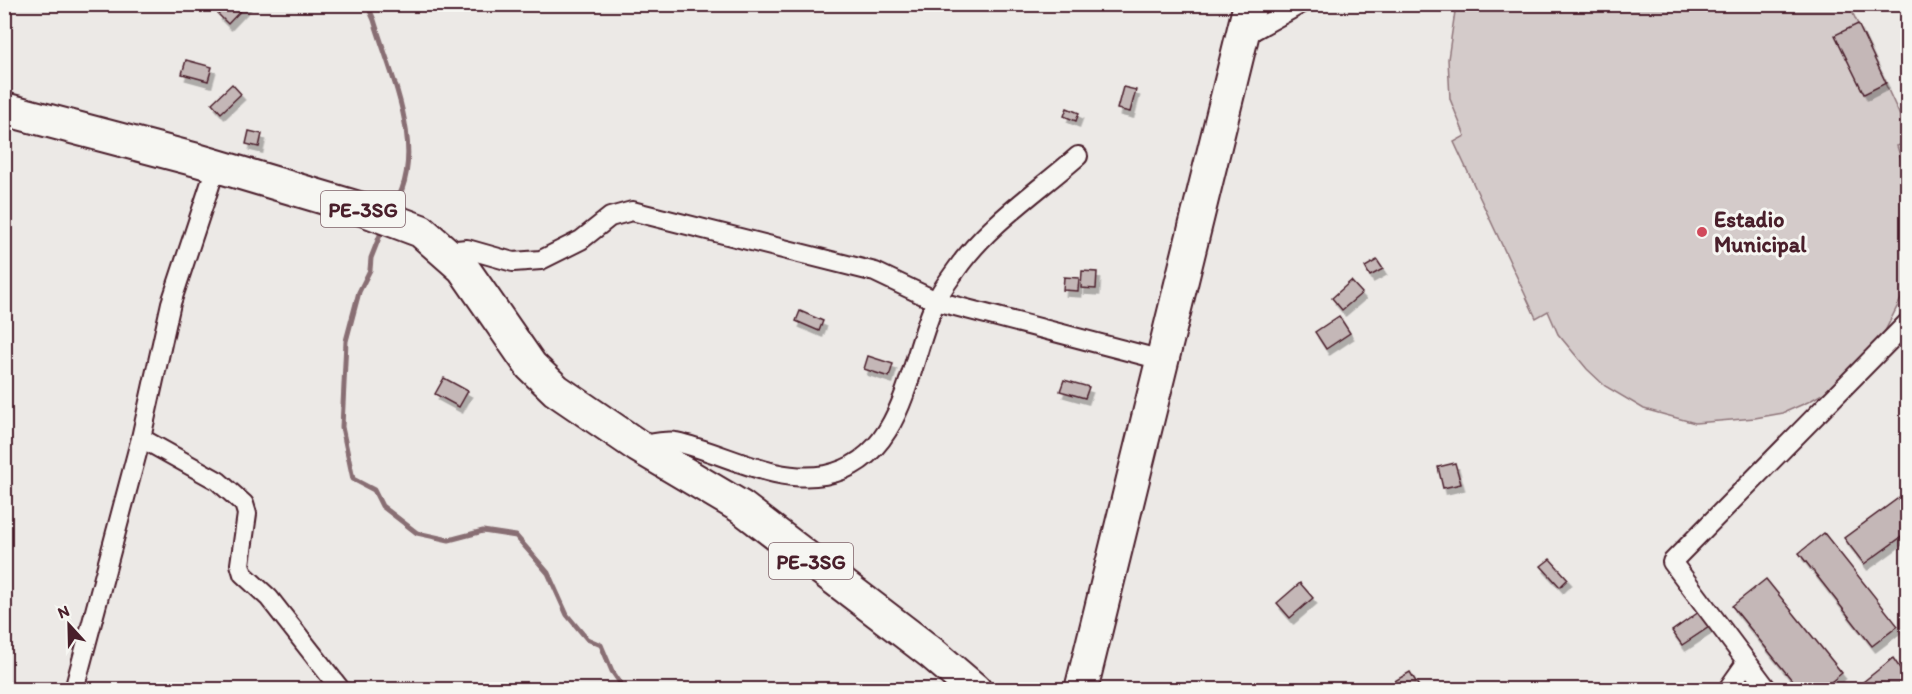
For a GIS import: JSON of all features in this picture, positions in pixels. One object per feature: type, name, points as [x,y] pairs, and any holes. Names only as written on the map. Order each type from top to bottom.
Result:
[{"type":"highway","points":[[1081,690],[1250,4]]},
{"type":"highway","name":"PE-3SG","points":[[4,109],[362,209],[421,231],[463,268],[531,366],[580,408],[638,446],[741,507],[933,654],[975,690]]},
{"type":"street","points":[[1242,37],[1301,4]]},
{"type":"street","points":[[638,446],[674,441],[764,471],[796,477],[826,475],[852,465],[875,448],[888,431],[901,403],[936,301],[957,268],[989,233],[1078,156]]},
{"type":"street","points":[[74,690],[141,438],[171,303],[216,167]]},
{"type":"street","points":[[446,251],[467,249],[513,262],[540,260],[581,240],[610,217],[632,211],[875,272],[936,301],[1162,360]]},
{"type":"street","points":[[1768,690],[1672,562],[1908,322]]},
{"type":"street","points":[[141,438],[218,481],[244,504],[247,514],[240,564],[243,573],[269,598],[341,690]]},
{"type":"street","points":[[1727,690],[1746,663]]},
{"type":"shaded area","name":"Estadio Municipal","points":[[1456,5],[1849,5],[1907,131],[1907,143],[1897,146],[1907,177],[1907,287],[1880,341],[1840,384],[1783,413],[1755,418],[1695,423],[1644,409],[1605,386],[1587,369],[1558,334],[1548,311],[1536,318],[1454,142],[1465,136],[1450,99],[1448,59]]},
{"type":"building","points":[[227,4],[247,4],[228,24],[218,14]]},
{"type":"building","points":[[1858,24],[1886,83],[1864,94],[1835,35]]},
{"type":"building","points":[[186,60],[212,67],[208,81],[182,74]]},
{"type":"building","points":[[232,84],[241,94],[221,113],[212,103]]},
{"type":"building","points":[[1123,87],[1136,90],[1130,112],[1117,109]]},
{"type":"building","points":[[1067,108],[1079,113],[1076,121],[1064,116]]},
{"type":"building","points":[[249,131],[262,134],[259,147],[246,144]]},
{"type":"building","points":[[1377,260],[1383,269],[1370,276],[1365,267]]},
{"type":"building","points":[[1082,271],[1097,272],[1096,289],[1081,288]]},
{"type":"building","points":[[1064,277],[1079,278],[1078,291],[1063,290]]},
{"type":"building","points":[[1351,281],[1362,293],[1342,310],[1332,298]]},
{"type":"building","points":[[800,311],[823,321],[819,331],[796,321]]},
{"type":"building","points":[[1339,316],[1350,333],[1326,349],[1315,332]]},
{"type":"building","points":[[868,356],[893,364],[889,377],[864,369]]},
{"type":"building","points":[[444,378],[468,391],[459,407],[435,394]]},
{"type":"building","points":[[1064,380],[1089,387],[1085,398],[1060,391]]},
{"type":"building","points":[[1455,463],[1461,484],[1443,488],[1438,467]]},
{"type":"building","points":[[1908,491],[1908,532],[1864,564],[1844,538]]},
{"type":"building","points":[[1824,533],[1898,626],[1872,646],[1799,553]]},
{"type":"building","points":[[1550,559],[1568,579],[1560,587],[1541,566]]},
{"type":"building","points":[[1766,579],[1842,673],[1821,690],[1800,690],[1732,606]]},
{"type":"building","points":[[1300,583],[1313,598],[1290,618],[1277,603]]},
{"type":"building","points":[[1699,612],[1709,627],[1682,645],[1672,631]]},
{"type":"building","points":[[1893,658],[1908,680],[1895,690],[1853,690]]},
{"type":"building","points":[[1410,672],[1421,690],[1398,690],[1393,682]]},
{"type":"waterway","points":[[367,4],[397,89],[407,138],[408,162],[404,185],[394,206]]},
{"type":"waterway","points":[[382,230],[371,258],[370,270],[359,292],[346,341],[342,427],[353,479],[374,490],[382,506],[417,533],[449,540],[483,531],[516,536],[548,573],[567,615],[587,639],[601,645],[612,671],[625,690]]},
{"type":"place","name":"Estadio Municipal","points":[[1702,232]]}]
